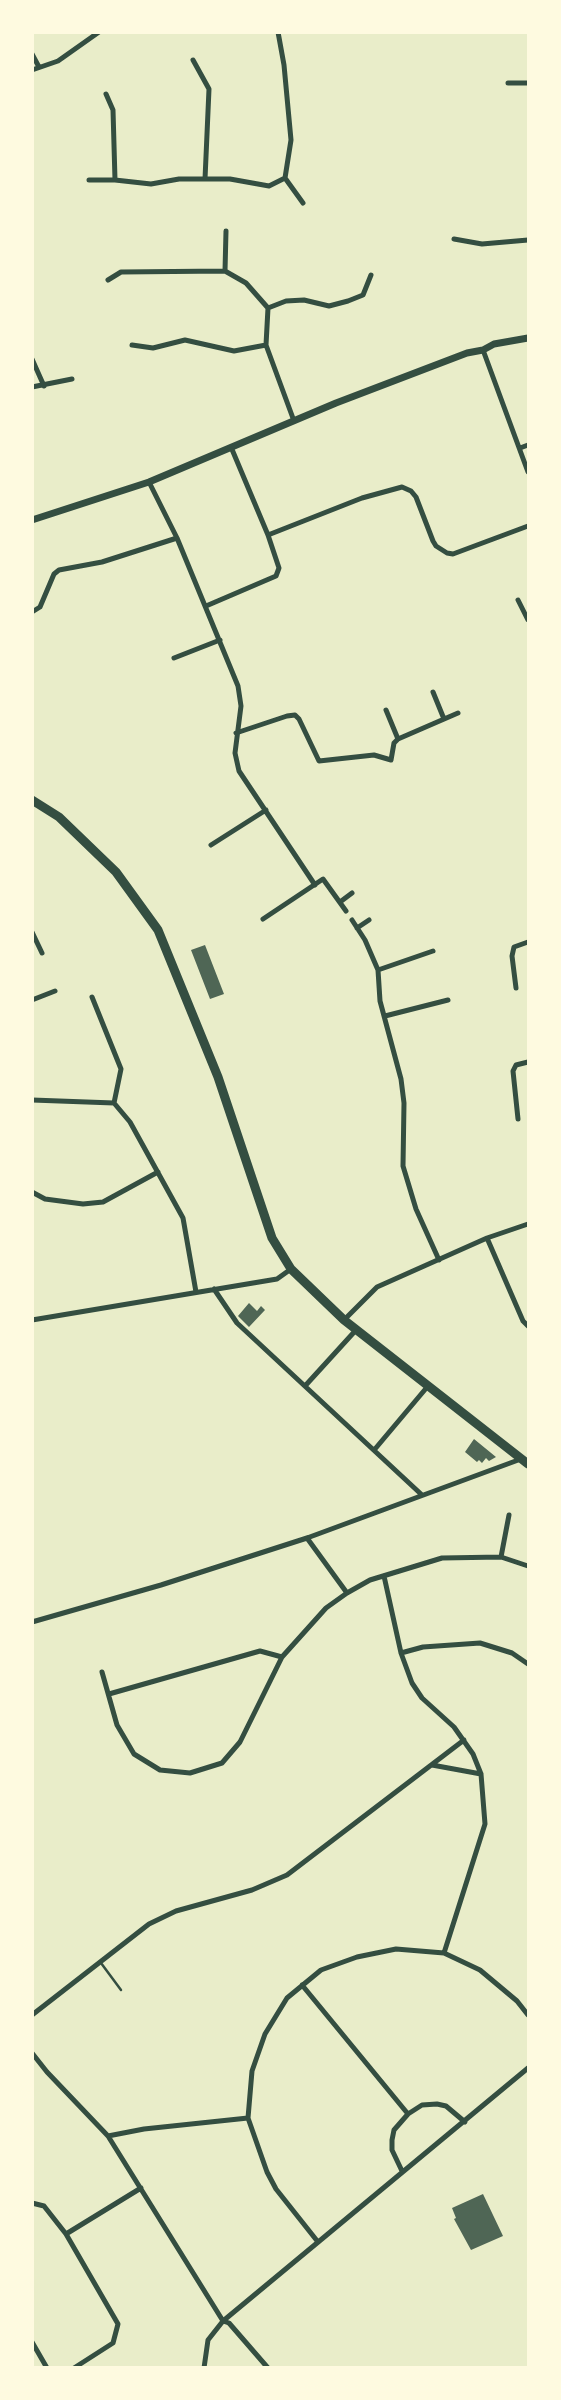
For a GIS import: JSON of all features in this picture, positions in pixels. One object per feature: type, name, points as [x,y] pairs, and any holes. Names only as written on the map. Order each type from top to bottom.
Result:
[{"type":"main road","points":[[32,800],[59,818],[116,872],[158,930],[218,1076],[272,1238],[291,1269],[356,1330],[525,1461]]},
{"type":"street","points":[[32,70],[58,60],[99,32]]},
{"type":"street","points":[[278,32],[284,65],[291,140],[285,178],[303,203]]},
{"type":"street","points":[[32,54],[39,67]]},
{"type":"street","points":[[193,60],[209,89],[205,179]]},
{"type":"street","points":[[508,83],[528,83]]},
{"type":"street","points":[[106,94],[113,110],[115,180]]},
{"type":"street","points":[[89,180],[115,180],[151,184],[205,179],[230,180],[269,186],[285,178]]},
{"type":"street","points":[[225,271],[226,231]]},
{"type":"street","points":[[454,239],[482,244],[528,240]]},
{"type":"street","points":[[108,280],[121,272],[225,271],[246,283],[268,308],[266,345],[294,421]]},
{"type":"street","points":[[268,308],[286,301],[304,300],[328,306],[348,301],[363,295],[371,275]]},
{"type":"street","points":[[32,520],[149,482],[294,421],[467,353],[483,350],[494,344],[528,338]]},
{"type":"street","points":[[132,345],[153,348],[186,340],[234,351],[266,345]]},
{"type":"street","points":[[483,350],[528,472]]},
{"type":"street","points":[[32,359],[44,386]]},
{"type":"street","points":[[32,387],[72,379]]},
{"type":"street","points":[[520,448],[528,445]]},
{"type":"street","points":[[206,606],[276,576],[279,568],[268,536],[231,447]]},
{"type":"street","points":[[149,482],[177,538],[238,686],[241,706],[234,753],[239,771],[315,885]]},
{"type":"street","points":[[268,536],[362,498],[402,487],[411,491],[416,497],[433,541],[436,546],[447,553],[453,554],[528,526]]},
{"type":"street","points":[[32,612],[40,607],[54,574],[59,570],[102,562],[177,538]]},
{"type":"street","points":[[518,600],[528,620]]},
{"type":"street","points":[[174,658],[220,640]]},
{"type":"street","points":[[432,692],[444,719]]},
{"type":"street","points":[[386,710],[398,739]]},
{"type":"street","points":[[236,733],[286,716],[295,715],[299,719],[319,761],[374,755],[391,760],[394,743],[398,739],[458,713]]},
{"type":"street","points":[[211,845],[266,810]]},
{"type":"street","points":[[263,919],[315,885],[326,880],[346,911]]},
{"type":"street","points":[[340,902],[352,893]]},
{"type":"street","points":[[352,920],[378,970],[380,1001],[401,1079],[404,1103],[403,1166],[416,1209],[438,1260]]},
{"type":"street","points":[[357,928],[369,920]]},
{"type":"street","points":[[32,932],[42,953]]},
{"type":"street","points":[[516,988],[512,956],[514,947],[528,942]]},
{"type":"street","points":[[378,970],[433,951]]},
{"type":"street","points":[[32,1000],[55,991]]},
{"type":"street","points":[[92,997],[121,1069],[114,1103]]},
{"type":"street","points":[[384,1016],[448,1000]]},
{"type":"street","points":[[518,1119],[514,1068],[519,1064],[528,1062]]},
{"type":"street","points":[[32,1100],[114,1103],[130,1122],[183,1218],[196,1292]]},
{"type":"street","points":[[32,1192],[45,1199],[83,1204],[103,1202],[158,1172]]},
{"type":"street","points":[[344,1320],[377,1287],[487,1238],[528,1224]]},
{"type":"street","points":[[487,1238],[523,1322],[528,1326]]},
{"type":"street","points":[[32,1320],[277,1278],[291,1269]]},
{"type":"street","points":[[214,1289],[237,1322],[422,1495]]},
{"type":"street","points":[[306,1386],[356,1330]]},
{"type":"street","points":[[375,1449],[428,1386]]},
{"type":"street","points":[[32,1622],[161,1585],[307,1538],[422,1495],[525,1461]]},
{"type":"street","points":[[501,1557],[509,1515]]},
{"type":"street","points":[[307,1538],[347,1593]]},
{"type":"street","points":[[102,1672],[117,1725],[134,1754],[160,1770],[190,1773],[222,1763],[240,1742],[282,1657],[326,1608],[347,1593],[370,1580],[442,1558],[501,1557],[528,1566]]},
{"type":"street","points":[[384,1576],[407,1673],[422,1698],[454,1727],[464,1740],[473,1754],[481,1774],[485,1824],[444,1953]]},
{"type":"street","points":[[401,1653],[423,1647],[480,1644],[512,1653],[528,1664]]},
{"type":"street","points":[[108,1694],[260,1651],[282,1657]]},
{"type":"street","points":[[32,2015],[149,1924],[176,1910],[252,1890],[287,1875],[464,1740]]},
{"type":"street","points":[[432,1765],[481,1774]]},
{"type":"street","points":[[318,2242],[276,2189],[267,2172],[248,2118],[252,2071],[265,2034],[287,1998],[321,1970],[358,1957],[396,1948],[444,1953],[480,1970],[517,2001],[528,2015]]},
{"type":"street","points":[[302,1984],[408,2114]]},
{"type":"street","points":[[32,2053],[47,2072],[108,2136],[223,2321],[230,2323],[268,2368]]},
{"type":"street","points":[[204,2368],[208,2340],[223,2321],[528,2068]]},
{"type":"street","points":[[402,2171],[392,2150],[392,2140],[394,2130],[408,2114],[422,2105],[437,2104],[446,2106],[465,2122]]},
{"type":"street","points":[[108,2136],[144,2129],[248,2118]]},
{"type":"street","points":[[66,2234],[141,2188]]},
{"type":"street","points":[[32,2203],[44,2206],[66,2234],[118,2324],[113,2343],[74,2368]]},
{"type":"street","points":[[32,2342],[47,2368]]},
{"type":"lane","points":[[100,1962],[121,1990]]},
{"type":"building","points":[[205,945],[224,994],[210,999],[191,950]]},
{"type":"building","points":[[249,1303],[257,1311],[261,1306],[265,1310],[249,1327],[238,1316]]},
{"type":"building","points":[[474,1439],[496,1457],[489,1461],[486,1458],[482,1463],[479,1460],[477,1462],[465,1452]]},
{"type":"building","points":[[483,2194],[503,2236],[471,2250],[454,2219],[456,2218],[452,2208]]}]
